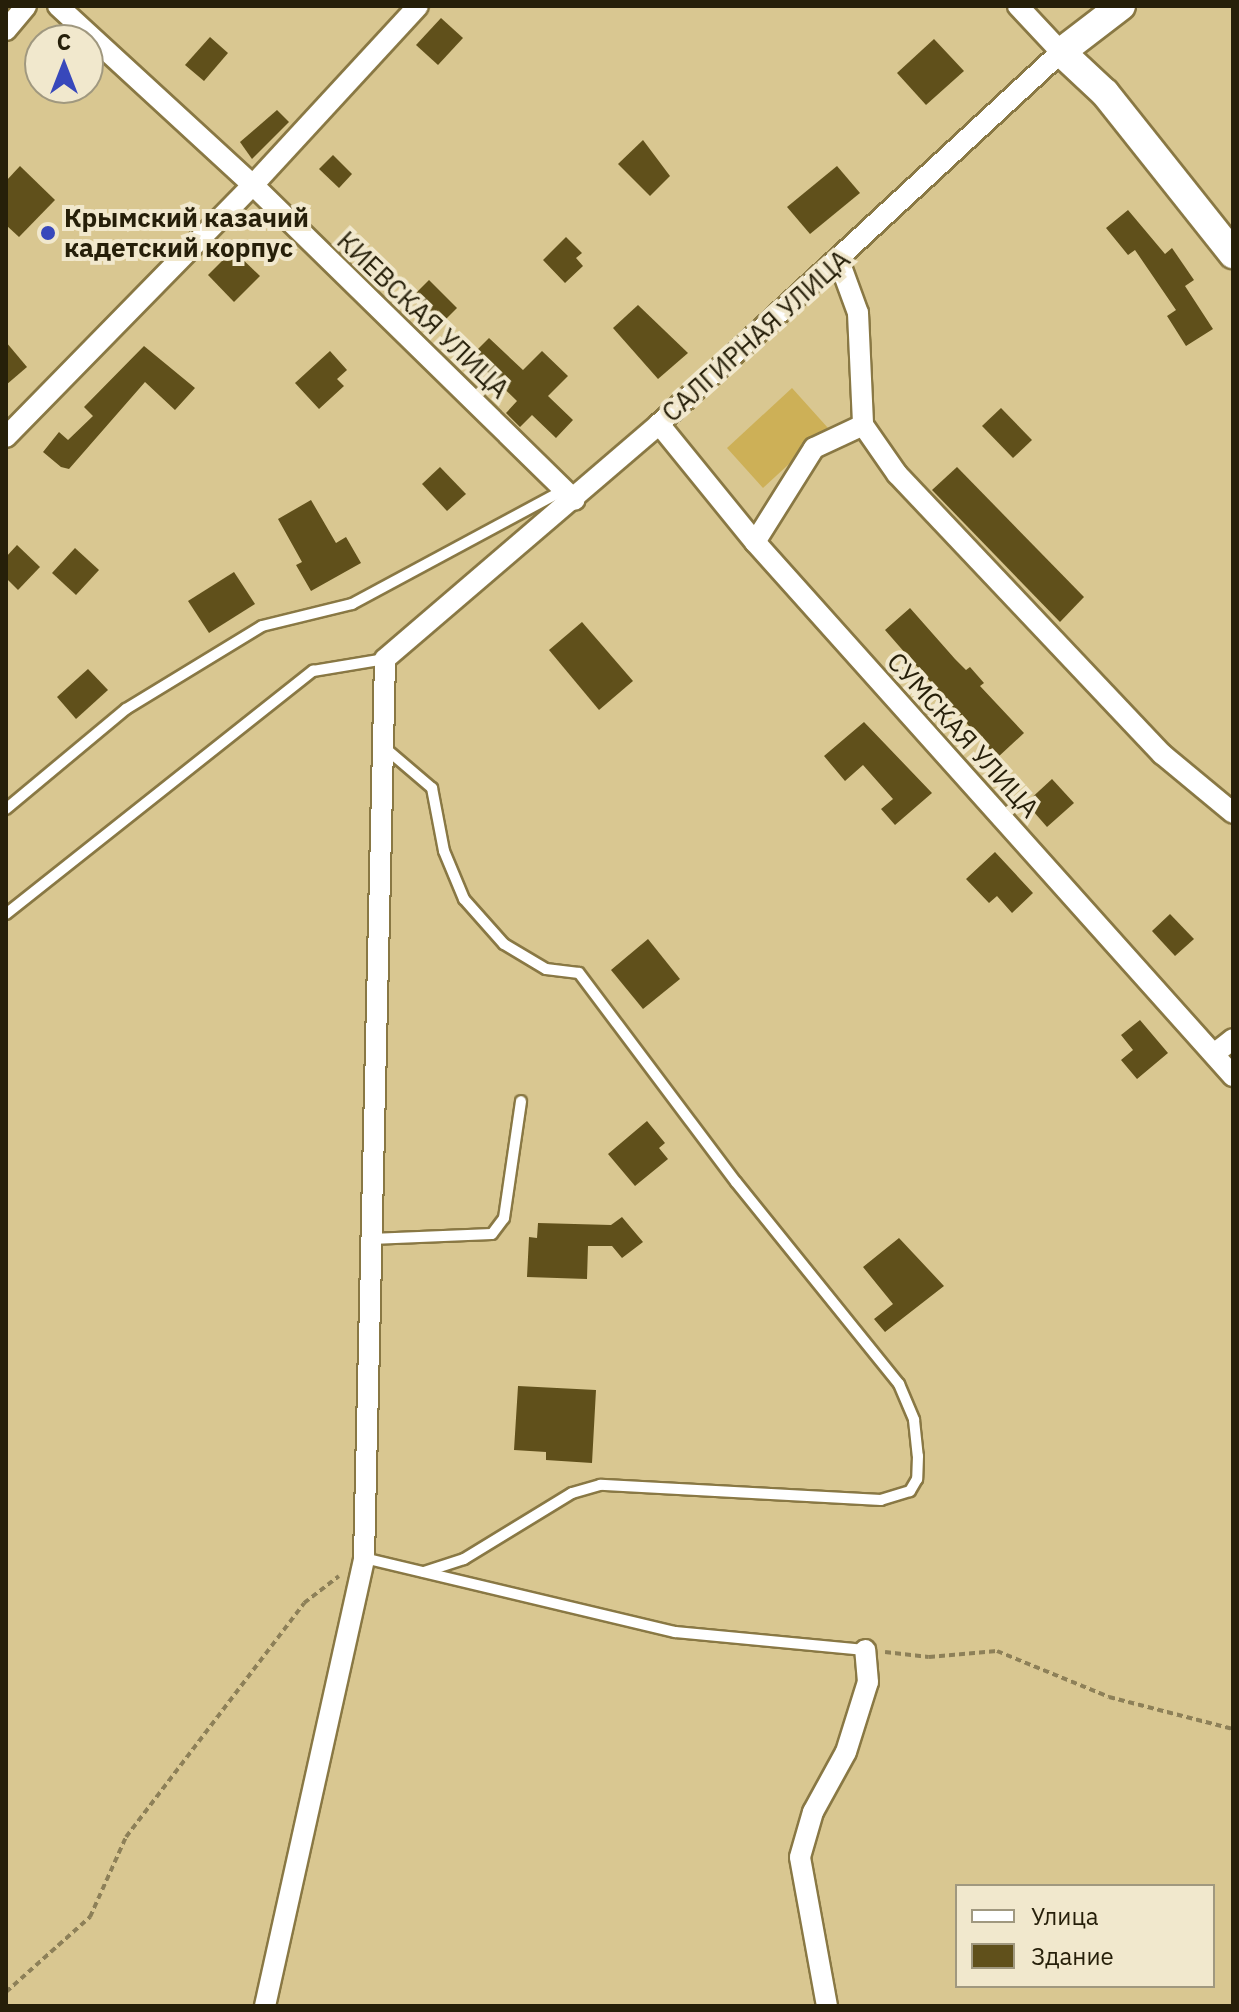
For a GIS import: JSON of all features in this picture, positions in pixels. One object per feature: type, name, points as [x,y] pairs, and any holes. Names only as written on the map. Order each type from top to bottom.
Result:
[{"type":"main road","name":"САЛГИРНАЯ УЛИЦА","points":[[1061,52],[1121,6]]},
{"type":"main road","points":[[1061,52],[1105,93],[1233,254]]},
{"type":"street","points":[[6,30],[26,6]]},
{"type":"street","name":"КИЕВСКАЯ УЛИЦА","points":[[58,6],[253,185],[569,495]]},
{"type":"street","points":[[6,437],[253,185],[418,6]]},
{"type":"street","points":[[1018,6],[1061,52]]},
{"type":"street","name":"САЛГИРНАЯ УЛИЦА","points":[[385,659],[569,495],[659,424],[839,261],[1061,52]]},
{"type":"street","points":[[839,261],[858,313],[863,425],[897,474],[1162,754],[1233,813]]},
{"type":"street","name":"СУМСКАЯ УЛИЦА","points":[[659,424],[755,542],[1233,1076]]},
{"type":"street","points":[[755,542],[814,448],[863,425]]},
{"type":"street","points":[[265,2006],[364,1558],[385,659]]},
{"type":"street","points":[[1214,1054],[1233,1039]]},
{"type":"street","points":[[828,2003],[800,1857],[813,1812],[851,1738],[868,1682],[865,1650]]},
{"type":"lane","points":[[6,809],[126,709],[262,626],[352,604],[569,495]]},
{"type":"lane","points":[[6,914],[313,671],[385,659]]},
{"type":"lane","points":[[383,747],[432,788],[444,851],[464,899],[504,944],[546,969],[579,973],[736,1182],[899,1384],[914,1420],[918,1456],[917,1479],[910,1491],[881,1500],[600,1485],[572,1493],[464,1559],[424,1572]]},
{"type":"lane","points":[[371,1239],[492,1234],[504,1218],[521,1101]]},
{"type":"lane","points":[[364,1558],[675,1632],[865,1650]]},
{"type":"path","points":[[6,1992],[90,1917],[126,1837],[304,1603],[364,1558]]},
{"type":"path","points":[[865,1650],[929,1657],[997,1651],[1109,1697],[1233,1729]]},
{"type":"shaded area","points":[[792,388],[828,428],[763,488],[727,448]]},
{"type":"building","points":[[441,18],[463,38],[438,65],[416,45]]},
{"type":"building","points":[[210,37],[228,53],[204,81],[185,65]]},
{"type":"building","points":[[934,39],[964,71],[926,105],[897,73]]},
{"type":"building","points":[[277,110],[289,122],[252,159],[240,142]]},
{"type":"building","points":[[643,140],[670,176],[650,196],[618,164]]},
{"type":"building","points":[[333,155],[352,174],[339,188],[319,169]]},
{"type":"building","points":[[20,166],[55,200],[19,237],[6,225],[6,181]]},
{"type":"building","points":[[837,166],[860,193],[810,234],[787,207]]},
{"type":"building","points":[[1128,210],[1165,254],[1172,248],[1194,280],[1185,286],[1213,329],[1186,346],[1167,316],[1176,310],[1135,250],[1128,255],[1106,228]]},
{"type":"building","points":[[566,237],[582,253],[576,258],[583,266],[565,283],[543,260]]},
{"type":"building","points":[[233,250],[260,276],[234,302],[208,275]]},
{"type":"building","points":[[429,280],[457,308],[440,325],[412,297]]},
{"type":"building","points":[[638,305],[688,353],[658,379],[613,328]]},
{"type":"building","points":[[489,338],[523,370],[542,351],[568,376],[548,396],[573,420],[556,438],[532,415],[520,427],[506,413],[517,401],[471,356]]},
{"type":"building","points":[[6,342],[27,367],[6,385]]},
{"type":"building","points":[[144,346],[195,388],[175,410],[145,382],[69,469],[61,467],[43,452],[59,432],[68,440],[93,416],[84,407]]},
{"type":"building","points":[[330,351],[347,370],[337,379],[344,386],[319,409],[295,383]]},
{"type":"building","points":[[1001,408],[1032,440],[1013,458],[982,426]]},
{"type":"building","points":[[440,467],[466,494],[447,511],[422,484]]},
{"type":"building","points":[[957,467],[1084,597],[1060,622],[932,490]]},
{"type":"building","points":[[311,500],[336,543],[346,537],[361,563],[311,591],[296,565],[302,562],[278,519]]},
{"type":"building","points":[[17,545],[40,567],[18,590],[6,578],[6,557]]},
{"type":"building","points":[[75,548],[99,570],[76,595],[52,573]]},
{"type":"building","points":[[234,572],[255,604],[209,633],[188,601]]},
{"type":"building","points":[[910,608],[966,670],[970,667],[984,683],[980,686],[1024,733],[997,758],[885,630]]},
{"type":"building","points":[[582,622],[633,681],[599,710],[549,650]]},
{"type":"building","points":[[88,669],[108,690],[76,719],[57,697]]},
{"type":"building","points":[[864,722],[932,793],[895,825],[881,809],[893,799],[863,765],[845,781],[824,756]]},
{"type":"building","points":[[1052,779],[1074,803],[1047,827],[1026,803]]},
{"type":"building","points":[[995,852],[1033,893],[1012,913],[997,896],[989,903],[966,879]]},
{"type":"building","points":[[1170,914],[1194,939],[1175,956],[1152,931]]},
{"type":"building","points":[[648,939],[680,979],[643,1009],[611,970]]},
{"type":"building","points":[[1140,1020],[1168,1053],[1137,1079],[1121,1060],[1133,1050],[1121,1035]]},
{"type":"building","points":[[647,1121],[665,1143],[659,1148],[668,1159],[635,1186],[608,1154]]},
{"type":"building","points":[[622,1217],[643,1242],[622,1258],[612,1246],[588,1246],[587,1279],[527,1277],[529,1237],[537,1238],[538,1223],[611,1225]]},
{"type":"building","points":[[899,1238],[944,1286],[885,1332],[874,1319],[893,1304],[863,1267]]},
{"type":"building","points":[[518,1386],[596,1390],[592,1463],[546,1460],[546,1452],[514,1450]]},
{"type":"place","name":"Крымский казачий кадетский корпус","points":[[48,233]]}]
